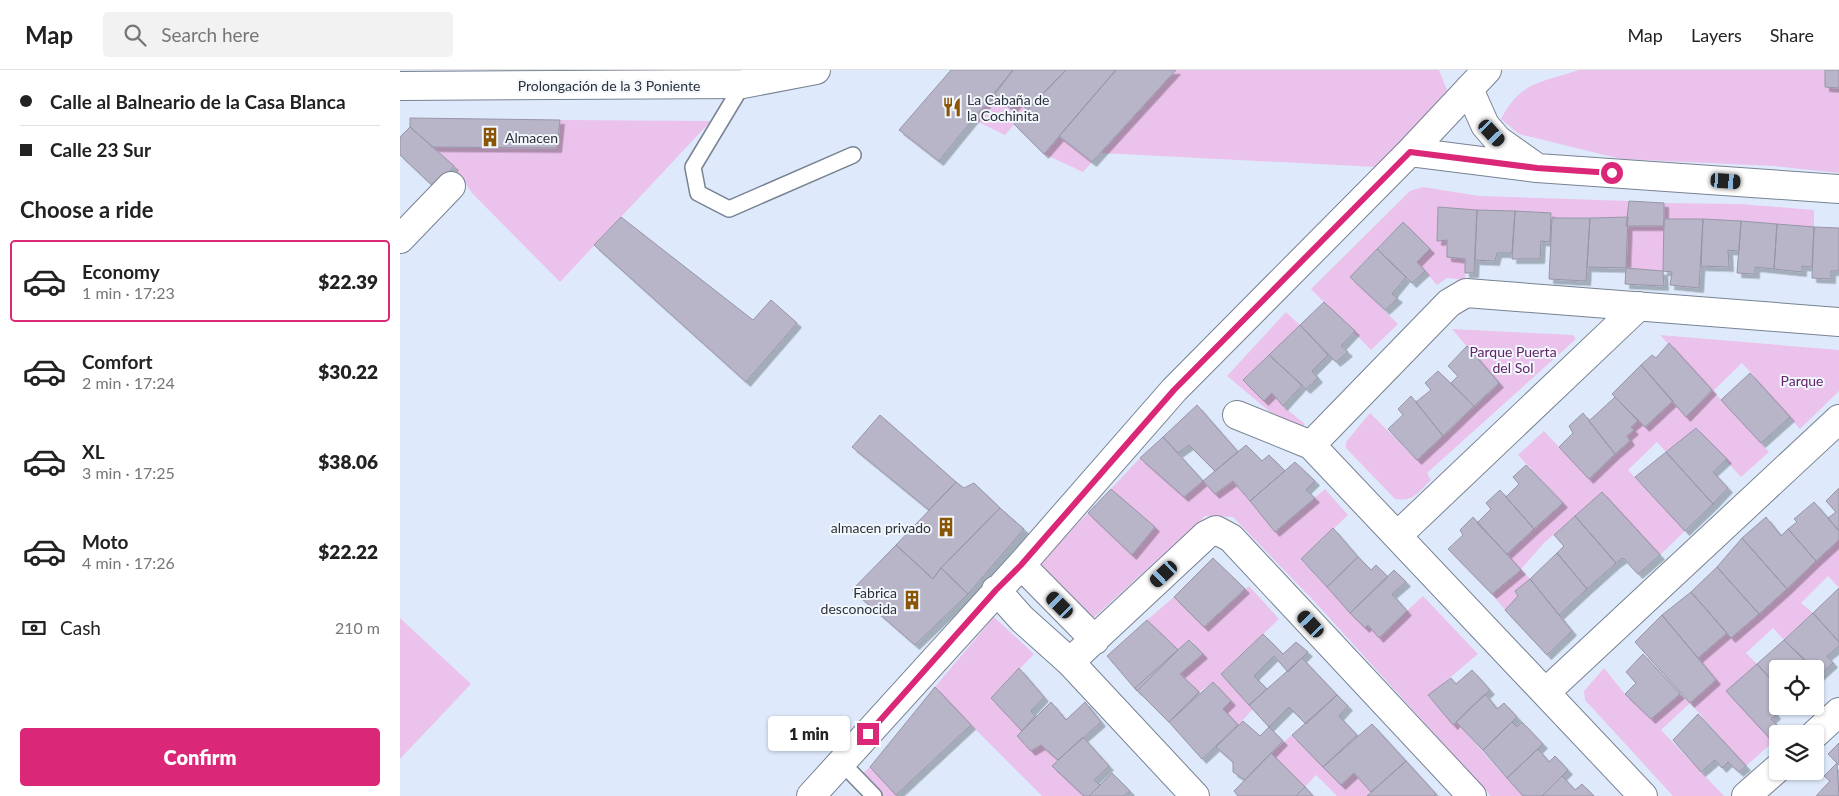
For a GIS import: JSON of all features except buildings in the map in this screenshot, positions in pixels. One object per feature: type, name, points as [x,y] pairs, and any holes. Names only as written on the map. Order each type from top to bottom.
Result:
[{"type":"street","name":"Prolongación de la 3 Poniente","points":[[400,86],[744,84],[816,70]]},
{"type":"street","points":[[811,796],[996,590],[1021,565],[1174,390],[1410,152],[1478,79]]},
{"type":"street","points":[[1478,79],[1485,125],[1498,140],[1537,168]]},
{"type":"street","points":[[1410,152],[1537,168],[1839,189]]},
{"type":"street","points":[[400,239],[451,186]]},
{"type":"street","points":[[1311,445],[1449,303],[1466,293],[1839,322]]},
{"type":"street","points":[[1397,536],[1639,306]]},
{"type":"street","points":[[1237,415],[1311,445],[1644,796]]},
{"type":"street","points":[[1546,692],[1839,420]]},
{"type":"street","points":[[1070,662],[1206,535],[1216,530],[1231,538],[1472,796]]},
{"type":"street","points":[[1021,565],[1094,640]]},
{"type":"street","points":[[996,590],[1022,619],[1070,662],[1195,796]]},
{"type":"street","points":[[1824,726],[1839,712]]},
{"type":"street","points":[[1746,796],[1769,776]]},
{"type":"lane","points":[[744,84],[693,168],[698,193],[729,209],[852,155]]},
{"type":"lane","points":[[842,763],[874,796]]},
{"type":"green space","points":[[1176,70],[1439,70],[1448,93],[1376,167],[1101,153]]},
{"type":"green space","points":[[1579,70],[1825,70],[1839,88],[1839,173],[1773,166],[1621,159],[1519,134],[1501,119],[1508,107],[1524,90],[1542,81]]},
{"type":"green space","points":[[995,94],[1011,109],[1019,101],[1027,110],[1005,135],[974,120]]},
{"type":"green space","points":[[560,120],[711,121],[560,282],[472,193],[454,166],[433,147],[557,148]]},
{"type":"green space","points":[[1059,136],[1092,162],[1083,172],[1044,154]]},
{"type":"green space","points":[[1423,187],[1479,196],[1629,201],[1628,217],[1552,218],[1551,213],[1515,214],[1438,207],[1437,240],[1447,240],[1447,257],[1465,259],[1465,280],[1447,278],[1437,285],[1417,262],[1429,249],[1402,222],[1350,277],[1398,324],[1371,350],[1311,289],[1410,191]]},
{"type":"green space","points":[[1664,203],[1740,204],[1814,210],[1814,227],[1703,219],[1664,219]]},
{"type":"green space","points":[[1626,226],[1664,226],[1663,271],[1626,268]]},
{"type":"green space","points":[[1286,312],[1302,327],[1243,380],[1264,401],[1272,393],[1283,406],[1305,424],[1300,429],[1287,426],[1227,376]]},
{"type":"green space","name":"Parque Puerta del Sol","points":[[1452,329],[1573,335],[1576,339],[1427,473],[1431,480],[1419,492],[1407,499],[1395,499],[1346,448],[1346,442],[1370,413],[1417,460],[1499,384]]},
{"type":"green space","name":"Parque","points":[[1660,335],[1839,350],[1839,391],[1800,429],[1742,363],[1713,391],[1769,452],[1741,477],[1696,428],[1666,452],[1657,442],[1628,470],[1685,531],[1660,555],[1602,493],[1545,542],[1521,569],[1530,579],[1515,591],[1518,596],[1505,610],[1492,594],[1520,570],[1507,554],[1563,503],[1518,455],[1544,431],[1589,479],[1630,441],[1627,436],[1634,430],[1631,427],[1638,421],[1645,427],[1673,401],[1686,417],[1712,391]]},
{"type":"green space","points":[[1140,458],[1184,497],[1203,481],[1215,494],[1233,481],[1275,531],[1325,489],[1348,515],[1301,560],[1365,628],[1368,625],[1379,637],[1423,596],[1478,654],[1428,696],[1453,724],[1456,722],[1523,796],[1491,796],[1313,600],[1233,517],[1205,516],[1090,621],[1039,564],[1088,513],[1132,555],[1155,527],[1111,489]]},
{"type":"green space","points":[[1839,540],[1839,588],[1828,576],[1801,603],[1813,613],[1784,640],[1773,628],[1746,653],[1757,664],[1727,691],[1769,738],[1769,746],[1746,766],[1690,703],[1716,680],[1698,658],[1727,633],[1731,638]]},
{"type":"green space","points":[[1249,586],[1279,619],[1221,674],[1253,709],[1238,725],[1223,709],[1231,701],[1213,682],[1199,692],[1180,674],[1202,654],[1190,640],[1178,650],[1147,620],[1174,597],[1204,627]]},
{"type":"green space","points":[[994,617],[1034,654],[991,698],[1022,731],[1018,737],[1031,751],[1041,745],[1058,760],[1053,766],[1084,796],[1042,796],[934,688]]},
{"type":"green space","points":[[400,618],[471,684],[400,759]]},
{"type":"green space","points":[[1604,668],[1625,694],[1651,719],[1680,694],[1690,703],[1661,730],[1724,796],[1673,796],[1585,700],[1584,691]]},
{"type":"green space","points":[[1292,735],[1341,785],[1354,773],[1371,792],[1367,796],[1337,796],[1316,775],[1305,787],[1271,753]]},
{"type":"green space","points":[[870,767],[898,796],[874,796],[857,778]]},
{"type":"place","name":"La Cabaña de la Cochinita","points":[[952,107]]},
{"type":"place","name":"Almacen","points":[[490,137]]},
{"type":"place","name":"almacen privado","points":[[946,527]]},
{"type":"place","name":"Fabrica desconocida","points":[[912,600]]},
{"type":"route","points":[[868,734],[996,590],[1021,565],[1174,390],[1410,152],[1537,168],[1612,173]]}]
